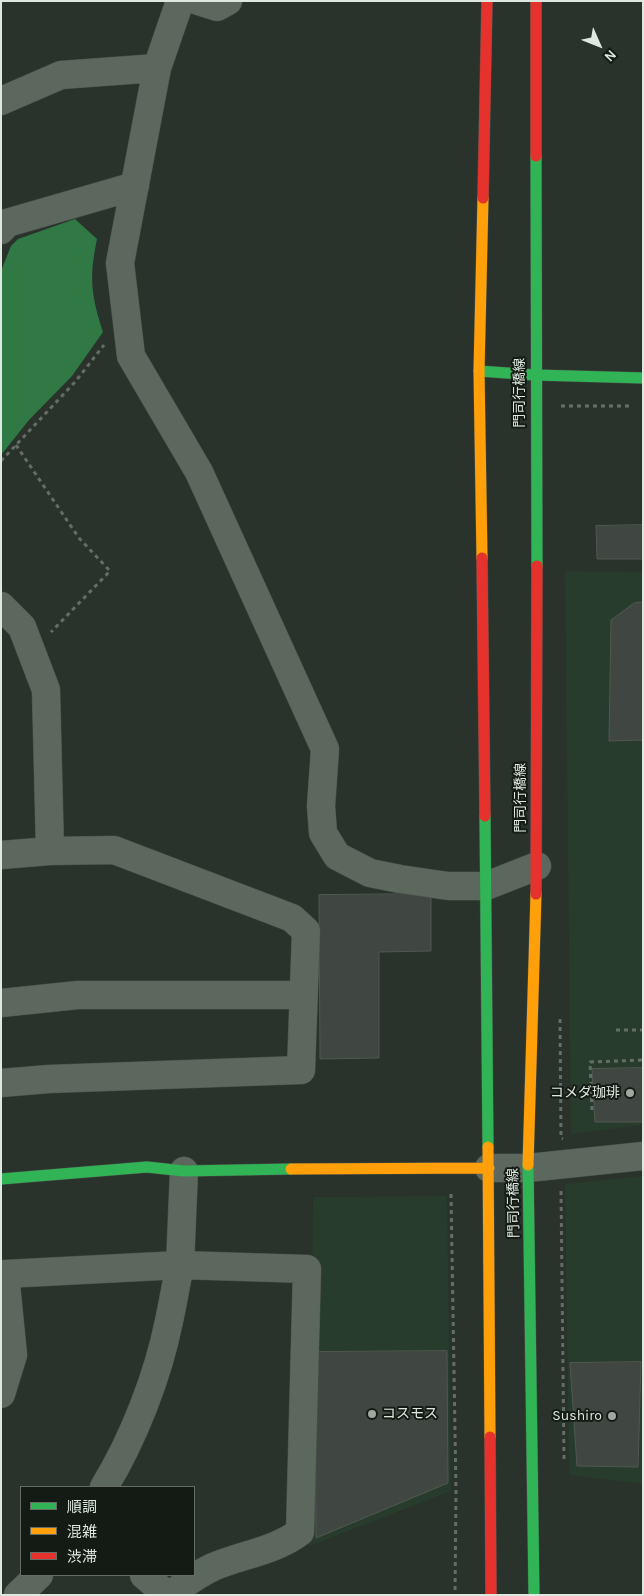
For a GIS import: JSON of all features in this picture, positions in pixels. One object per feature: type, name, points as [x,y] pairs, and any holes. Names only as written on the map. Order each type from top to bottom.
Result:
[{"type":"main road","name":"門司行橋線","points":[[487,1],[479,371],[489,1168],[491,1595]]},
{"type":"main road","name":"門司行橋線","points":[[534,1595],[528,1168],[537,866],[536,1]]},
{"type":"main road","points":[[479,371],[535,375],[643,378]]},
{"type":"main road","points":[[1,1179],[147,1168],[184,1171],[262,1168],[489,1168]]},
{"type":"street","points":[[180,1],[157,68],[120,263],[131,356],[200,472],[325,749],[321,806],[323,833],[337,856],[370,872],[400,879],[448,886],[486,886],[537,866]]},
{"type":"street","points":[[198,1],[217,7],[228,1]]},
{"type":"street","points":[[1,101],[61,75],[157,68]]},
{"type":"street","points":[[1,230],[7,223],[135,186]]},
{"type":"street","points":[[1,606],[22,627],[46,690],[50,851]]},
{"type":"street","points":[[1,855],[50,851],[114,850],[292,918],[306,931],[301,1070],[49,1079],[1,1083]]},
{"type":"street","points":[[1,1003],[78,995],[303,996]]},
{"type":"street","points":[[489,1168],[528,1168],[643,1156]]},
{"type":"street","points":[[105,1486],[138,1420],[169,1322],[180,1265],[184,1171]]},
{"type":"street","points":[[1,1394],[13,1355],[3,1275],[180,1265],[307,1269],[300,1532],[289,1541],[214,1567],[189,1580],[171,1595]]},
{"type":"street","points":[[18,1595],[38,1576]]},
{"type":"street","points":[[145,1576],[167,1595]]},
{"type":"path","points":[[1,461],[75,382],[126,317]]},
{"type":"path","points":[[556,406],[633,406]]},
{"type":"path","points":[[16,445],[79,538],[110,571],[32,652]]},
{"type":"path","points":[[616,1030],[643,1030]]},
{"type":"path","points":[[592,1110],[590,1062],[643,1060]]},
{"type":"path","points":[[560,1190],[564,1459]]},
{"type":"path","points":[[451,1191],[456,1491],[455,1595]]},
{"type":"shaded area","points":[[75,219],[97,239],[92,286],[103,332],[72,376],[29,420],[1,455],[1,271],[11,246],[18,239]]},
{"type":"shaded area","points":[[565,571],[643,572],[643,1125],[571,1134]]},
{"type":"shaded area","points":[[643,1176],[643,1484],[569,1475],[565,1184]]},
{"type":"shaded area","points":[[447,1196],[451,1491],[310,1546],[313,1197]]},
{"type":"building","points":[[643,525],[643,559],[597,559],[596,526]]},
{"type":"building","points":[[643,602],[643,740],[609,741],[611,620],[634,603]]},
{"type":"building","points":[[431,894],[431,951],[379,952],[379,1058],[320,1059],[319,895]]},
{"type":"building","points":[[643,1068],[643,1122],[595,1122],[592,1069]]},
{"type":"building","points":[[447,1351],[448,1483],[316,1538],[315,1352]]},
{"type":"building","points":[[641,1362],[638,1467],[577,1466],[570,1363]]},
{"type":"traffic: fast","points":[[536,156],[537,566]]},
{"type":"traffic: fast","points":[[479,371],[535,375],[643,378]]},
{"type":"traffic: fast","points":[[485,816],[488,1147]]},
{"type":"traffic: fast","points":[[528,1165],[534,1595]]},
{"type":"traffic: fast","points":[[1,1179],[147,1167],[184,1171],[291,1169]]},
{"type":"traffic: slow","points":[[482,558],[479,371],[483,198]]},
{"type":"traffic: slow","points":[[528,1165],[536,894]]},
{"type":"traffic: slow","points":[[488,1147],[490,1437]]},
{"type":"traffic: slow","points":[[291,1169],[489,1168]]},
{"type":"traffic: jam","points":[[483,198],[487,1]]},
{"type":"traffic: jam","points":[[536,1],[536,156]]},
{"type":"traffic: jam","points":[[482,558],[485,816]]},
{"type":"traffic: jam","points":[[536,894],[537,566]]},
{"type":"traffic: jam","points":[[490,1437],[491,1595]]},
{"type":"place","name":"コメダ珈琲","points":[[630,1093]]},
{"type":"place","name":"コスモス","points":[[372,1414]]},
{"type":"place","name":"Sushiro","points":[[612,1416]]}]
